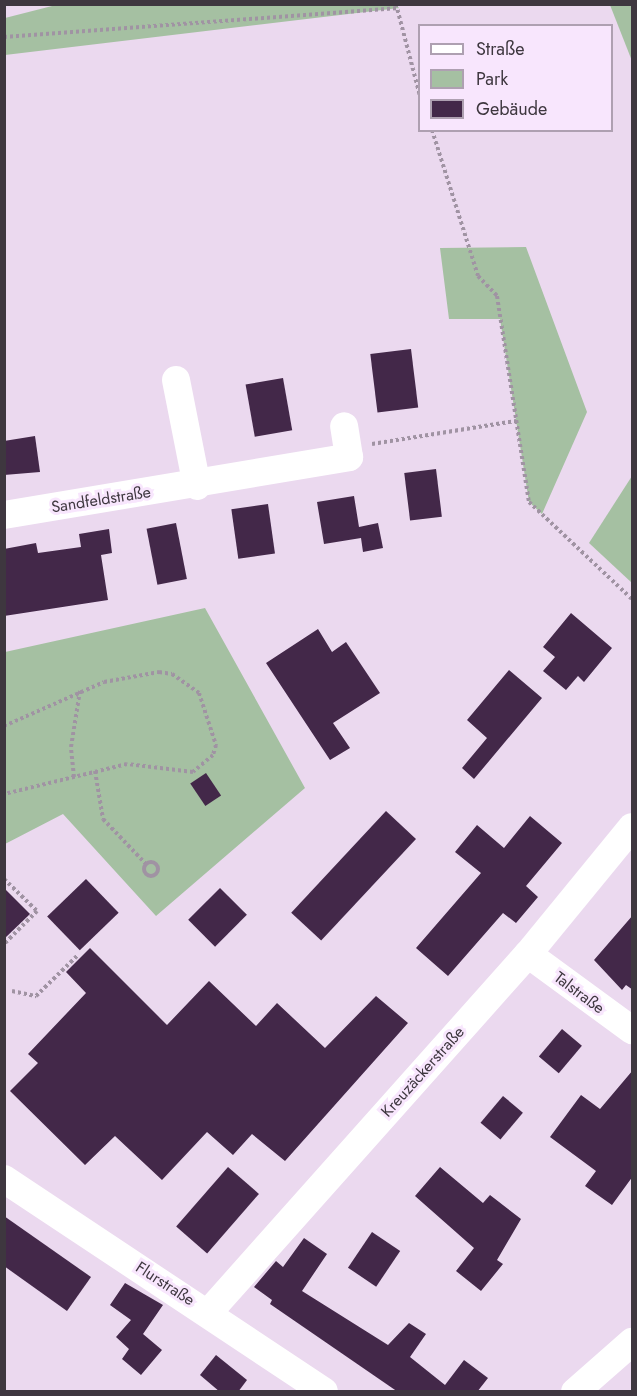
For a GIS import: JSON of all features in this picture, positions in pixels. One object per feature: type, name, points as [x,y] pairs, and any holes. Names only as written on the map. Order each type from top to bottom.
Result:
[{"type":"street","points":[[176,380],[197,486]]},
{"type":"street","name":"Sandfeldstraße","points":[[4,515],[197,486],[349,457],[346,437]]},
{"type":"street","name":"Kreuzäckerstraße","points":[[208,1313],[528,954],[633,827]]},
{"type":"street","name":"Talstraße","points":[[528,954],[633,1030]]},
{"type":"street","name":"Flurstraße","points":[[4,1179],[324,1392]]},
{"type":"street","points":[[575,1392],[633,1342]]},
{"type":"path","points":[[4,37],[397,6],[418,88]]},
{"type":"path","points":[[433,132],[443,155],[450,200],[472,247],[478,276],[497,297],[529,501],[633,599]]},
{"type":"path","points":[[346,437],[516,421]]},
{"type":"path","points":[[4,726],[81,691],[143,673],[172,674],[199,693],[216,732],[213,754],[193,772],[127,764],[4,794]]},
{"type":"path","points":[[74,777],[71,747],[81,691]]},
{"type":"path","points":[[95,771],[103,819],[146,864]]},
{"type":"path","points":[[4,879],[37,911],[4,944]]},
{"type":"path","points":[[12,991],[36,996],[78,955]]},
{"type":"green space","points":[[56,5],[396,5],[399,8],[5,55],[5,18]]},
{"type":"green space","points":[[610,5],[632,5],[632,61]]},
{"type":"green space","points":[[526,247],[587,412],[542,514],[529,502],[500,319],[449,319],[440,248]]},
{"type":"green space","points":[[632,476],[632,583],[589,543]]},
{"type":"green space","points":[[205,608],[305,788],[156,916],[63,814],[5,844],[5,652]]},
{"type":"building","points":[[411,349],[418,408],[377,413],[370,354]]},
{"type":"building","points":[[283,378],[292,430],[255,437],[246,385]]},
{"type":"building","points":[[35,436],[40,472],[4,475],[4,441]]},
{"type":"building","points":[[436,469],[442,517],[410,521],[404,473]]},
{"type":"building","points":[[354,496],[359,527],[378,523],[383,548],[363,552],[361,538],[324,544],[317,502]]},
{"type":"building","points":[[268,504],[275,554],[238,559],[231,509]]},
{"type":"building","points":[[176,523],[187,579],[157,585],[147,529]]},
{"type":"building","points":[[109,529],[112,553],[101,555],[108,600],[4,616],[4,549],[36,543],[38,553],[81,547],[79,534]]},
{"type":"building","points":[[571,613],[612,648],[584,682],[578,676],[566,690],[543,671],[555,657],[543,647]]},
{"type":"building","points":[[318,629],[332,652],[346,642],[380,693],[333,723],[350,748],[330,760],[266,663]]},
{"type":"building","points":[[509,670],[542,698],[474,779],[462,768],[487,738],[467,720]]},
{"type":"building","points":[[206,773],[221,795],[205,806],[190,784]]},
{"type":"building","points":[[386,811],[416,839],[321,941],[291,913]]},
{"type":"building","points":[[530,816],[562,843],[526,886],[538,897],[516,923],[503,913],[448,976],[416,948],[481,873],[455,852],[477,825],[504,848]]},
{"type":"building","points":[[86,879],[119,913],[80,950],[47,917]]},
{"type":"building","points":[[4,888],[30,914],[4,939]]},
{"type":"building","points":[[220,888],[247,915],[215,947],[188,920]]},
{"type":"building","points":[[633,915],[633,990],[626,985],[622,990],[594,960]]},
{"type":"building","points":[[90,948],[167,1025],[209,981],[256,1026],[277,1003],[325,1048],[376,996],[408,1023],[285,1161],[252,1134],[233,1155],[207,1132],[162,1180],[115,1136],[85,1165],[10,1091],[38,1063],[28,1054],[86,993],[66,972]]},
{"type":"building","points":[[562,1029],[582,1046],[559,1073],[539,1057]]},
{"type":"building","points":[[633,1070],[633,1176],[612,1205],[585,1186],[596,1171],[550,1137],[581,1095],[600,1109]]},
{"type":"building","points":[[503,1096],[523,1113],[500,1140],[481,1123]]},
{"type":"building","points":[[228,1167],[259,1194],[207,1254],[176,1227]]},
{"type":"building","points":[[440,1167],[483,1203],[490,1195],[521,1219],[497,1260],[503,1264],[481,1291],[456,1271],[474,1248],[415,1196]]},
{"type":"building","points":[[4,1216],[91,1277],[67,1311],[4,1266]]},
{"type":"building","points":[[372,1232],[400,1251],[376,1287],[348,1268]]},
{"type":"building","points":[[304,1238],[327,1254],[302,1291],[388,1345],[409,1323],[426,1334],[410,1357],[445,1385],[464,1360],[488,1378],[477,1392],[398,1392],[270,1304],[272,1300],[254,1287],[276,1261],[283,1267]]},
{"type":"building","points":[[125,1283],[163,1305],[143,1334],[162,1350],[141,1375],[122,1359],[129,1349],[116,1337],[131,1320],[110,1305]]},
{"type":"building","points":[[216,1355],[247,1380],[238,1392],[220,1392],[200,1375]]}]
